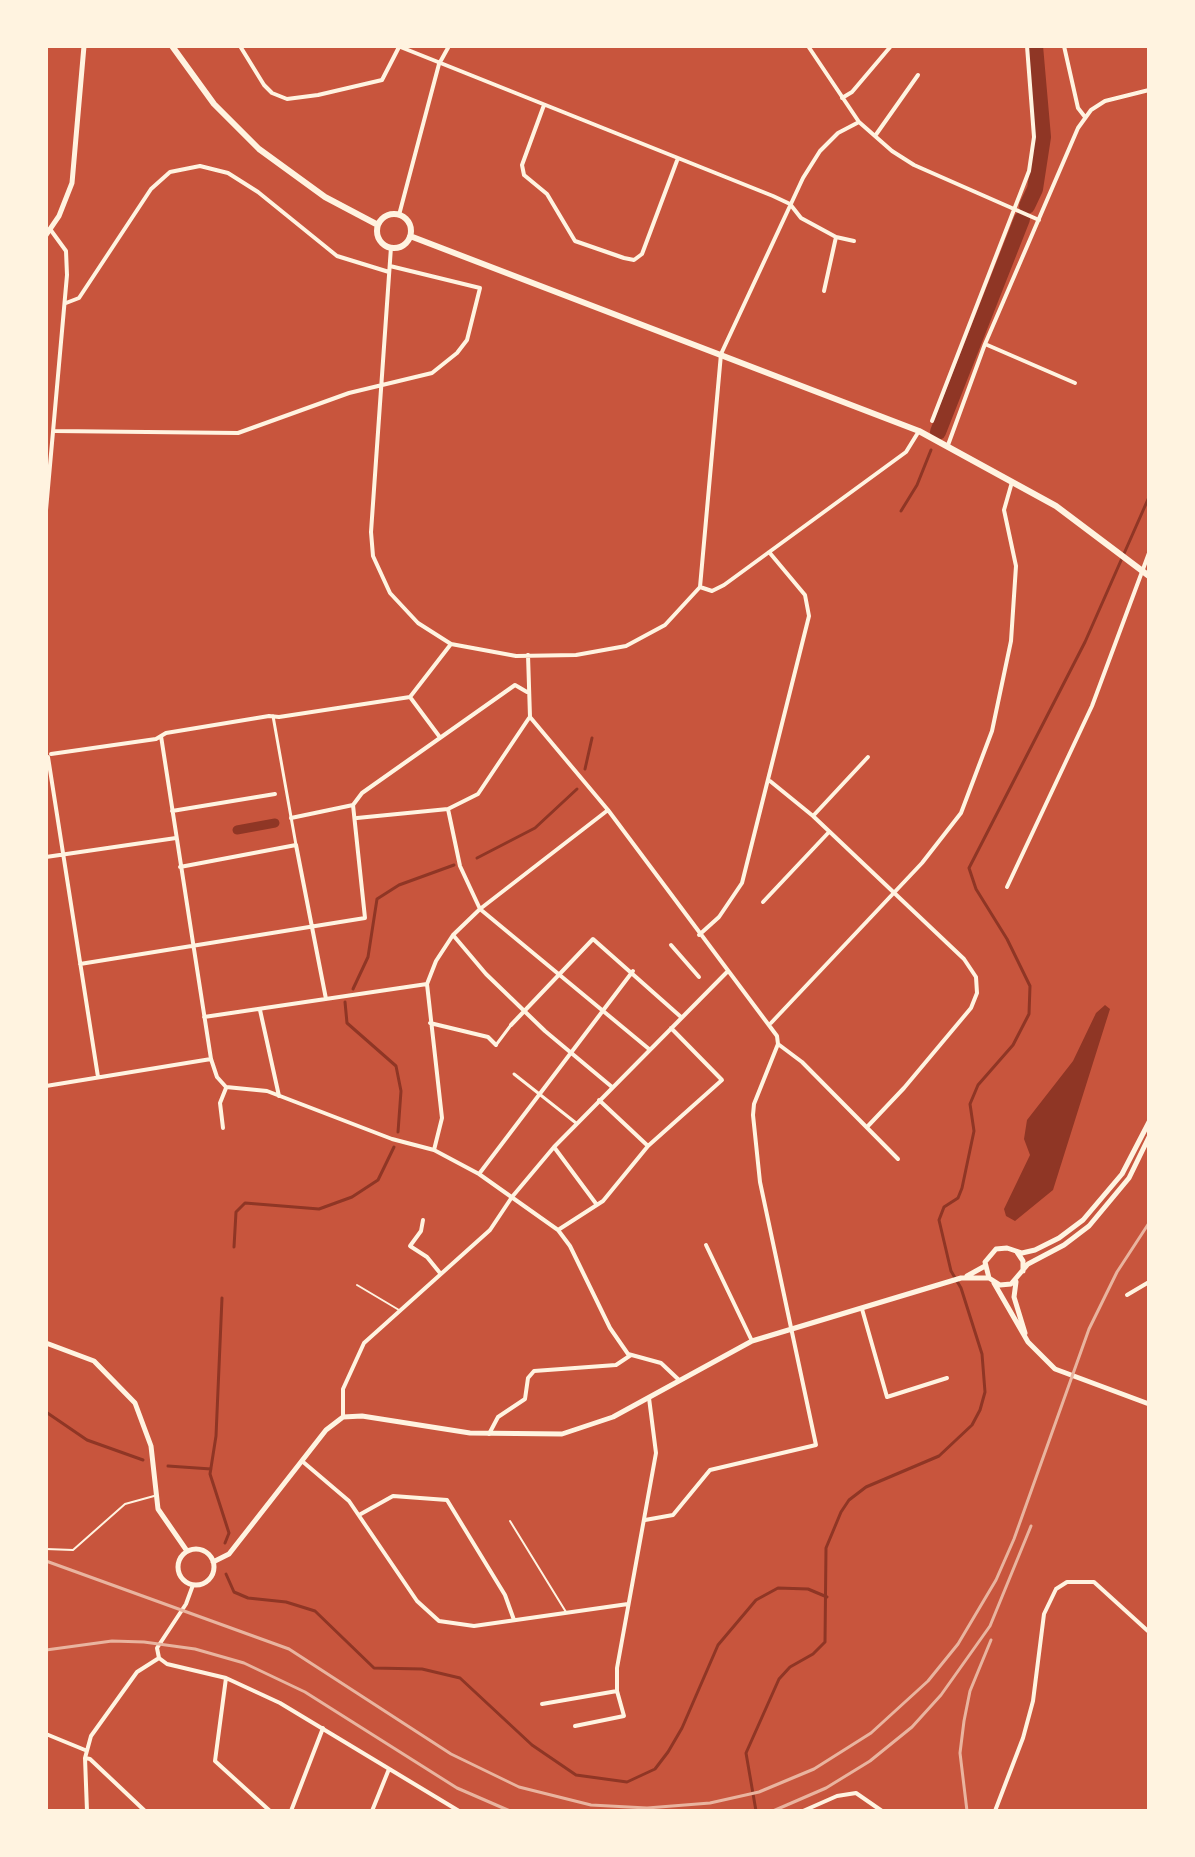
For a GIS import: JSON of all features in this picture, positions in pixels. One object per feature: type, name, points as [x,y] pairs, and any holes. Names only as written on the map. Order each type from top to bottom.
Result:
[{"type":"main road","points":[[172,46],[214,104],[259,149],[325,197],[378,225]]},
{"type":"main road","points":[[399,215],[410,226],[410,236],[404,244],[391,247],[378,237],[378,225],[384,217],[399,215]]},
{"type":"main road","points":[[410,236],[919,431],[1056,506],[1149,576]]},
{"type":"street","points":[[46,235],[72,183],[84,46]]},
{"type":"street","points":[[240,46],[264,85],[272,93],[287,99],[382,80],[398,47],[790,204],[801,218],[836,237],[854,241]]},
{"type":"street","points":[[399,215],[439,64],[449,46]]},
{"type":"street","points":[[808,46],[859,122],[875,136],[914,165],[1039,220]]},
{"type":"street","points":[[842,98],[852,92],[891,46]]},
{"type":"street","points":[[932,421],[1029,171],[1034,137],[1027,46]]},
{"type":"street","points":[[1064,46],[1078,108],[1085,117]]},
{"type":"street","points":[[875,136],[918,75]]},
{"type":"street","points":[[948,445],[985,344],[1085,117],[1105,101],[1149,90]]},
{"type":"street","points":[[544,105],[522,165],[524,175],[547,194],[575,241],[634,260],[642,254],[678,158]]},
{"type":"street","points":[[391,247],[373,478],[373,556],[390,593],[418,623],[451,644],[528,655],[576,655],[626,646],[665,625],[700,587],[721,354],[790,204],[820,151],[838,133],[859,122]]},
{"type":"street","points":[[55,431],[238,433],[349,393],[432,373],[457,353],[467,340],[480,288],[337,256],[258,192],[228,173],[200,166],[170,172],[159,180],[79,298],[66,303]]},
{"type":"street","points":[[46,510],[66,303],[66,251],[50,229]]},
{"type":"street","points":[[824,291],[836,237]]},
{"type":"street","points":[[985,344],[1075,383]]},
{"type":"street","points":[[700,587],[712,591],[718,589],[906,452],[919,431]]},
{"type":"street","points":[[771,1023],[940,842],[961,813],[992,731],[1009,656],[1016,597],[1016,566],[1004,510],[1012,481]]},
{"type":"street","points":[[699,935],[719,917],[742,883],[770,781],[809,611],[805,595],[769,552]]},
{"type":"street","points":[[1007,887],[1092,706],[1149,553]]},
{"type":"street","points":[[48,756],[273,716],[410,697],[451,644]]},
{"type":"street","points":[[528,655],[530,717],[608,810],[699,935],[771,1023],[778,1044],[754,1104],[754,1128],[760,1182],[816,1445],[710,1470],[673,1515],[645,1520]]},
{"type":"street","points":[[80,964],[365,918],[353,826],[357,818],[353,805],[356,798],[439,736],[515,685],[528,694]]},
{"type":"street","points":[[410,697],[439,736]]},
{"type":"street","points":[[273,716],[326,999]]},
{"type":"street","points":[[357,818],[448,809],[478,794],[530,717]]},
{"type":"street","points":[[161,736],[204,1017],[217,1077],[226,1087],[262,1090],[392,1139],[434,1150],[479,1174],[558,1230],[570,1246],[610,1328],[631,1355],[661,1363],[679,1380]]},
{"type":"street","points":[[46,747],[98,1077]]},
{"type":"street","points":[[813,816],[868,757]]},
{"type":"street","points":[[770,781],[813,816],[973,970],[978,988],[971,1008],[937,1051],[868,1126]]},
{"type":"street","points":[[172,811],[286,792]]},
{"type":"street","points":[[291,818],[353,805]]},
{"type":"street","points":[[448,809],[460,866],[480,909],[649,1049]]},
{"type":"street","points":[[434,1150],[442,1118],[437,1051],[430,1023],[427,984],[430,973],[453,935],[480,909],[608,810]]},
{"type":"street","points":[[763,902],[829,832]]},
{"type":"street","points":[[46,857],[176,838]]},
{"type":"street","points":[[180,867],[296,845]]},
{"type":"street","points":[[453,935],[486,974],[612,1087]]},
{"type":"street","points":[[598,943],[604,936]]},
{"type":"street","points":[[430,1023],[488,1037],[496,1045],[511,1025],[593,939],[635,970],[681,1017]]},
{"type":"street","points":[[667,940],[699,977]]},
{"type":"street","points":[[479,1174],[600,1010],[635,970]]},
{"type":"street","points":[[343,1417],[343,1389],[364,1343],[490,1230],[512,1197],[576,1123],[728,971]]},
{"type":"street","points":[[204,1017],[427,984]]},
{"type":"street","points":[[260,1010],[279,1096]]},
{"type":"street","points":[[558,1230],[597,1205],[648,1146],[722,1080],[670,1028]]},
{"type":"street","points":[[778,1044],[788,1049],[898,1159]]},
{"type":"street","points":[[46,1086],[211,1059]]},
{"type":"street","points":[[514,1074],[576,1123]]},
{"type":"street","points":[[223,1128],[220,1103],[226,1087]]},
{"type":"street","points":[[599,1100],[648,1146]]},
{"type":"street","points":[[1149,1122],[1122,1174],[1083,1220],[1059,1238],[1029,1252],[996,1249],[988,1256],[985,1266],[1028,1342],[1046,1362],[1067,1376],[1149,1404]]},
{"type":"street","points":[[964,1277],[1005,1286],[1016,1281],[1028,1264],[1064,1245],[1089,1226],[1109,1204],[1137,1164],[1149,1137]]},
{"type":"street","points":[[554,1147],[597,1205]]},
{"type":"street","points":[[423,1220],[421,1231],[410,1246],[427,1257],[440,1273]]},
{"type":"street","points":[[706,1245],[752,1341]]},
{"type":"street","points":[[1017,1252],[1023,1261],[1023,1272]]},
{"type":"street","points":[[213,1562],[233,1549],[331,1425],[343,1417],[362,1416],[489,1434],[562,1434],[593,1425],[649,1398],[752,1341],[950,1282],[985,1266]]},
{"type":"street","points":[[1016,1281],[1014,1297],[1028,1342]]},
{"type":"street","points":[[1127,1295],[1149,1282]]},
{"type":"street","points":[[862,1309],[887,1397],[947,1378]]},
{"type":"street","points":[[46,1343],[94,1361],[129,1394],[148,1433],[154,1496],[162,1518],[187,1551]]},
{"type":"street","points":[[489,1434],[498,1417],[525,1399],[528,1378],[534,1371],[616,1365],[631,1355]]},
{"type":"street","points":[[575,1726],[624,1716],[617,1691],[628,1604],[656,1453],[649,1398]]},
{"type":"street","points":[[302,1461],[344,1496],[417,1601],[439,1621],[462,1627],[628,1604]]},
{"type":"street","points":[[359,1515],[393,1496],[447,1500],[505,1595],[514,1620]]},
{"type":"street","points":[[203,1550],[213,1562],[209,1579],[193,1585],[183,1580],[178,1570],[179,1559],[187,1551],[203,1550]]},
{"type":"street","points":[[995,1811],[1014,1768],[1033,1701],[1044,1614],[1056,1589],[1067,1582],[1084,1580],[1107,1590],[1149,1632]]},
{"type":"street","points":[[193,1585],[186,1604],[157,1648],[159,1658],[167,1664],[226,1678],[323,1728],[459,1811]]},
{"type":"street","points":[[87,1811],[85,1750],[94,1730],[137,1672],[159,1658]]},
{"type":"street","points":[[226,1678],[215,1761],[270,1811]]},
{"type":"street","points":[[542,1704],[617,1691]]},
{"type":"street","points":[[291,1811],[323,1728]]},
{"type":"street","points":[[46,1734],[85,1750]]},
{"type":"street","points":[[85,1758],[90,1759],[145,1811]]},
{"type":"street","points":[[372,1811],[389,1769]]},
{"type":"street","points":[[803,1811],[837,1796],[856,1793],[882,1811]]},
{"type":"lane","points":[[357,1285],[399,1311]]},
{"type":"lane","points":[[46,1549],[73,1550],[125,1504],[154,1496]]},
{"type":"lane","points":[[510,1521],[567,1613]]},
{"type":"shaded area","points":[[1105,1005],[1110,1009],[1053,1190],[1015,1221],[1006,1216],[1004,1209],[1030,1155],[1024,1139],[1027,1120],[1073,1061],[1096,1013]]},
{"type":"waterway","points":[[1027,206],[1035,189],[1043,137],[1035,46]]},
{"type":"waterway","points":[[938,432],[1022,219]]},
{"type":"waterway","points":[[901,511],[917,485],[931,450]]},
{"type":"waterway","points":[[756,1811],[746,1753],[779,1679],[790,1667],[813,1654],[825,1642],[826,1548],[841,1512],[849,1500],[866,1487],[939,1456],[972,1425],[980,1410],[985,1392],[982,1354],[961,1288],[951,1271],[939,1220],[944,1207],[958,1198],[962,1188],[974,1131],[970,1104],[978,1085],[1013,1045],[1029,1014],[1030,986],[1007,939],[976,889],[969,868],[1085,642],[1149,497]]},
{"type":"waterway","points":[[585,769],[592,738]]},
{"type":"waterway","points":[[477,858],[535,828],[577,789]]},
{"type":"waterway","points":[[237,830],[275,823]]},
{"type":"waterway","points":[[353,989],[368,957],[377,899],[399,885],[454,865]]},
{"type":"waterway","points":[[345,1002],[347,1023],[396,1066],[401,1091],[398,1132]]},
{"type":"waterway","points":[[234,1247],[236,1212],[245,1203],[319,1209],[352,1197],[378,1180],[394,1147]]},
{"type":"waterway","points":[[222,1298],[216,1436],[210,1474],[229,1533],[225,1543]]},
{"type":"waterway","points":[[46,1412],[87,1440],[143,1460]]},
{"type":"waterway","points":[[168,1466],[211,1469]]},
{"type":"waterway","points":[[226,1574],[234,1592],[248,1598],[286,1602],[315,1611],[374,1668],[422,1669],[460,1678],[532,1745],[576,1775],[627,1782],[655,1769],[668,1752],[682,1728],[718,1645],[756,1600],[778,1588],[808,1589],[827,1597]]},
{"type":"railway","points":[[46,1561],[289,1649],[451,1754],[519,1787],[591,1805],[647,1808],[710,1803],[759,1792],[814,1769],[871,1733],[928,1681],[958,1644],[996,1580],[1014,1539],[1089,1329],[1117,1272],[1149,1223]]},
{"type":"railway","points":[[773,1811],[826,1788],[870,1761],[912,1727],[941,1695],[990,1626],[1031,1526]]},
{"type":"railway","points":[[967,1811],[960,1753],[964,1721],[970,1691],[991,1640]]},
{"type":"railway","points":[[46,1650],[112,1641],[144,1642],[195,1649],[244,1663],[305,1692],[457,1788],[510,1811]]}]
